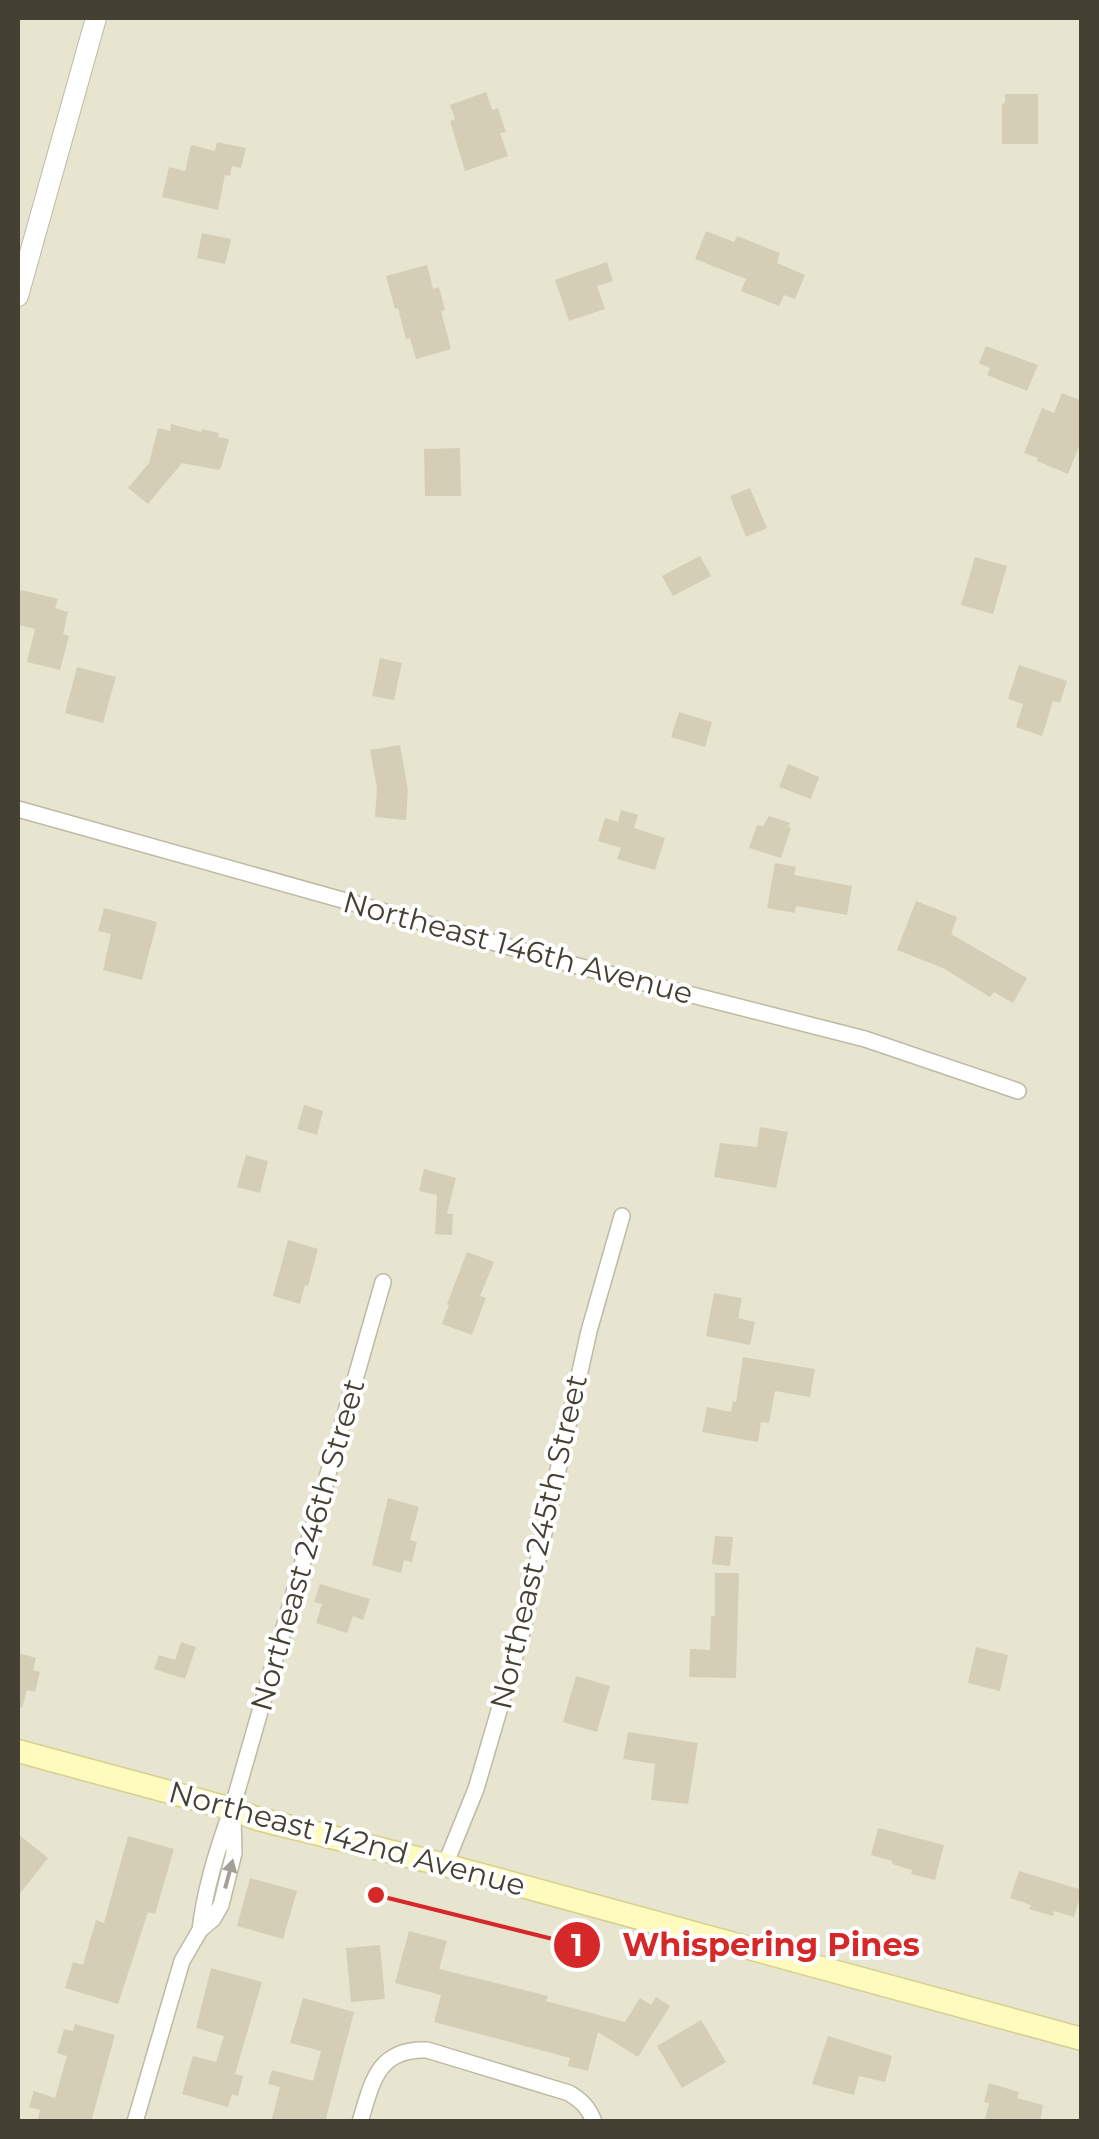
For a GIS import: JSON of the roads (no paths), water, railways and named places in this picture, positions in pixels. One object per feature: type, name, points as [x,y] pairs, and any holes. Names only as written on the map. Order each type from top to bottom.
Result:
[{"type":"main road","name":"Northeast 142nd Avenue","points":[[18,1751],[1082,2039]]},
{"type":"street","points":[[18,296],[96,18]]},
{"type":"street","name":"Northeast 146th Avenue","points":[[18,809],[574,965],[865,1039],[1018,1091]]},
{"type":"street","name":"Northeast 245th Street","points":[[445,1865],[476,1790],[522,1632],[588,1330],[622,1216]]},
{"type":"street","name":"Northeast 246th Street","points":[[136,2122],[182,1962],[200,1930],[217,1850],[383,1282]]},
{"type":"street","points":[[360,2122],[379,2069],[388,2059],[400,2052],[426,2050],[569,2093],[581,2100],[592,2116]]},
{"type":"place","name":"Whispering Pines","points":[[376,1895]]}]
